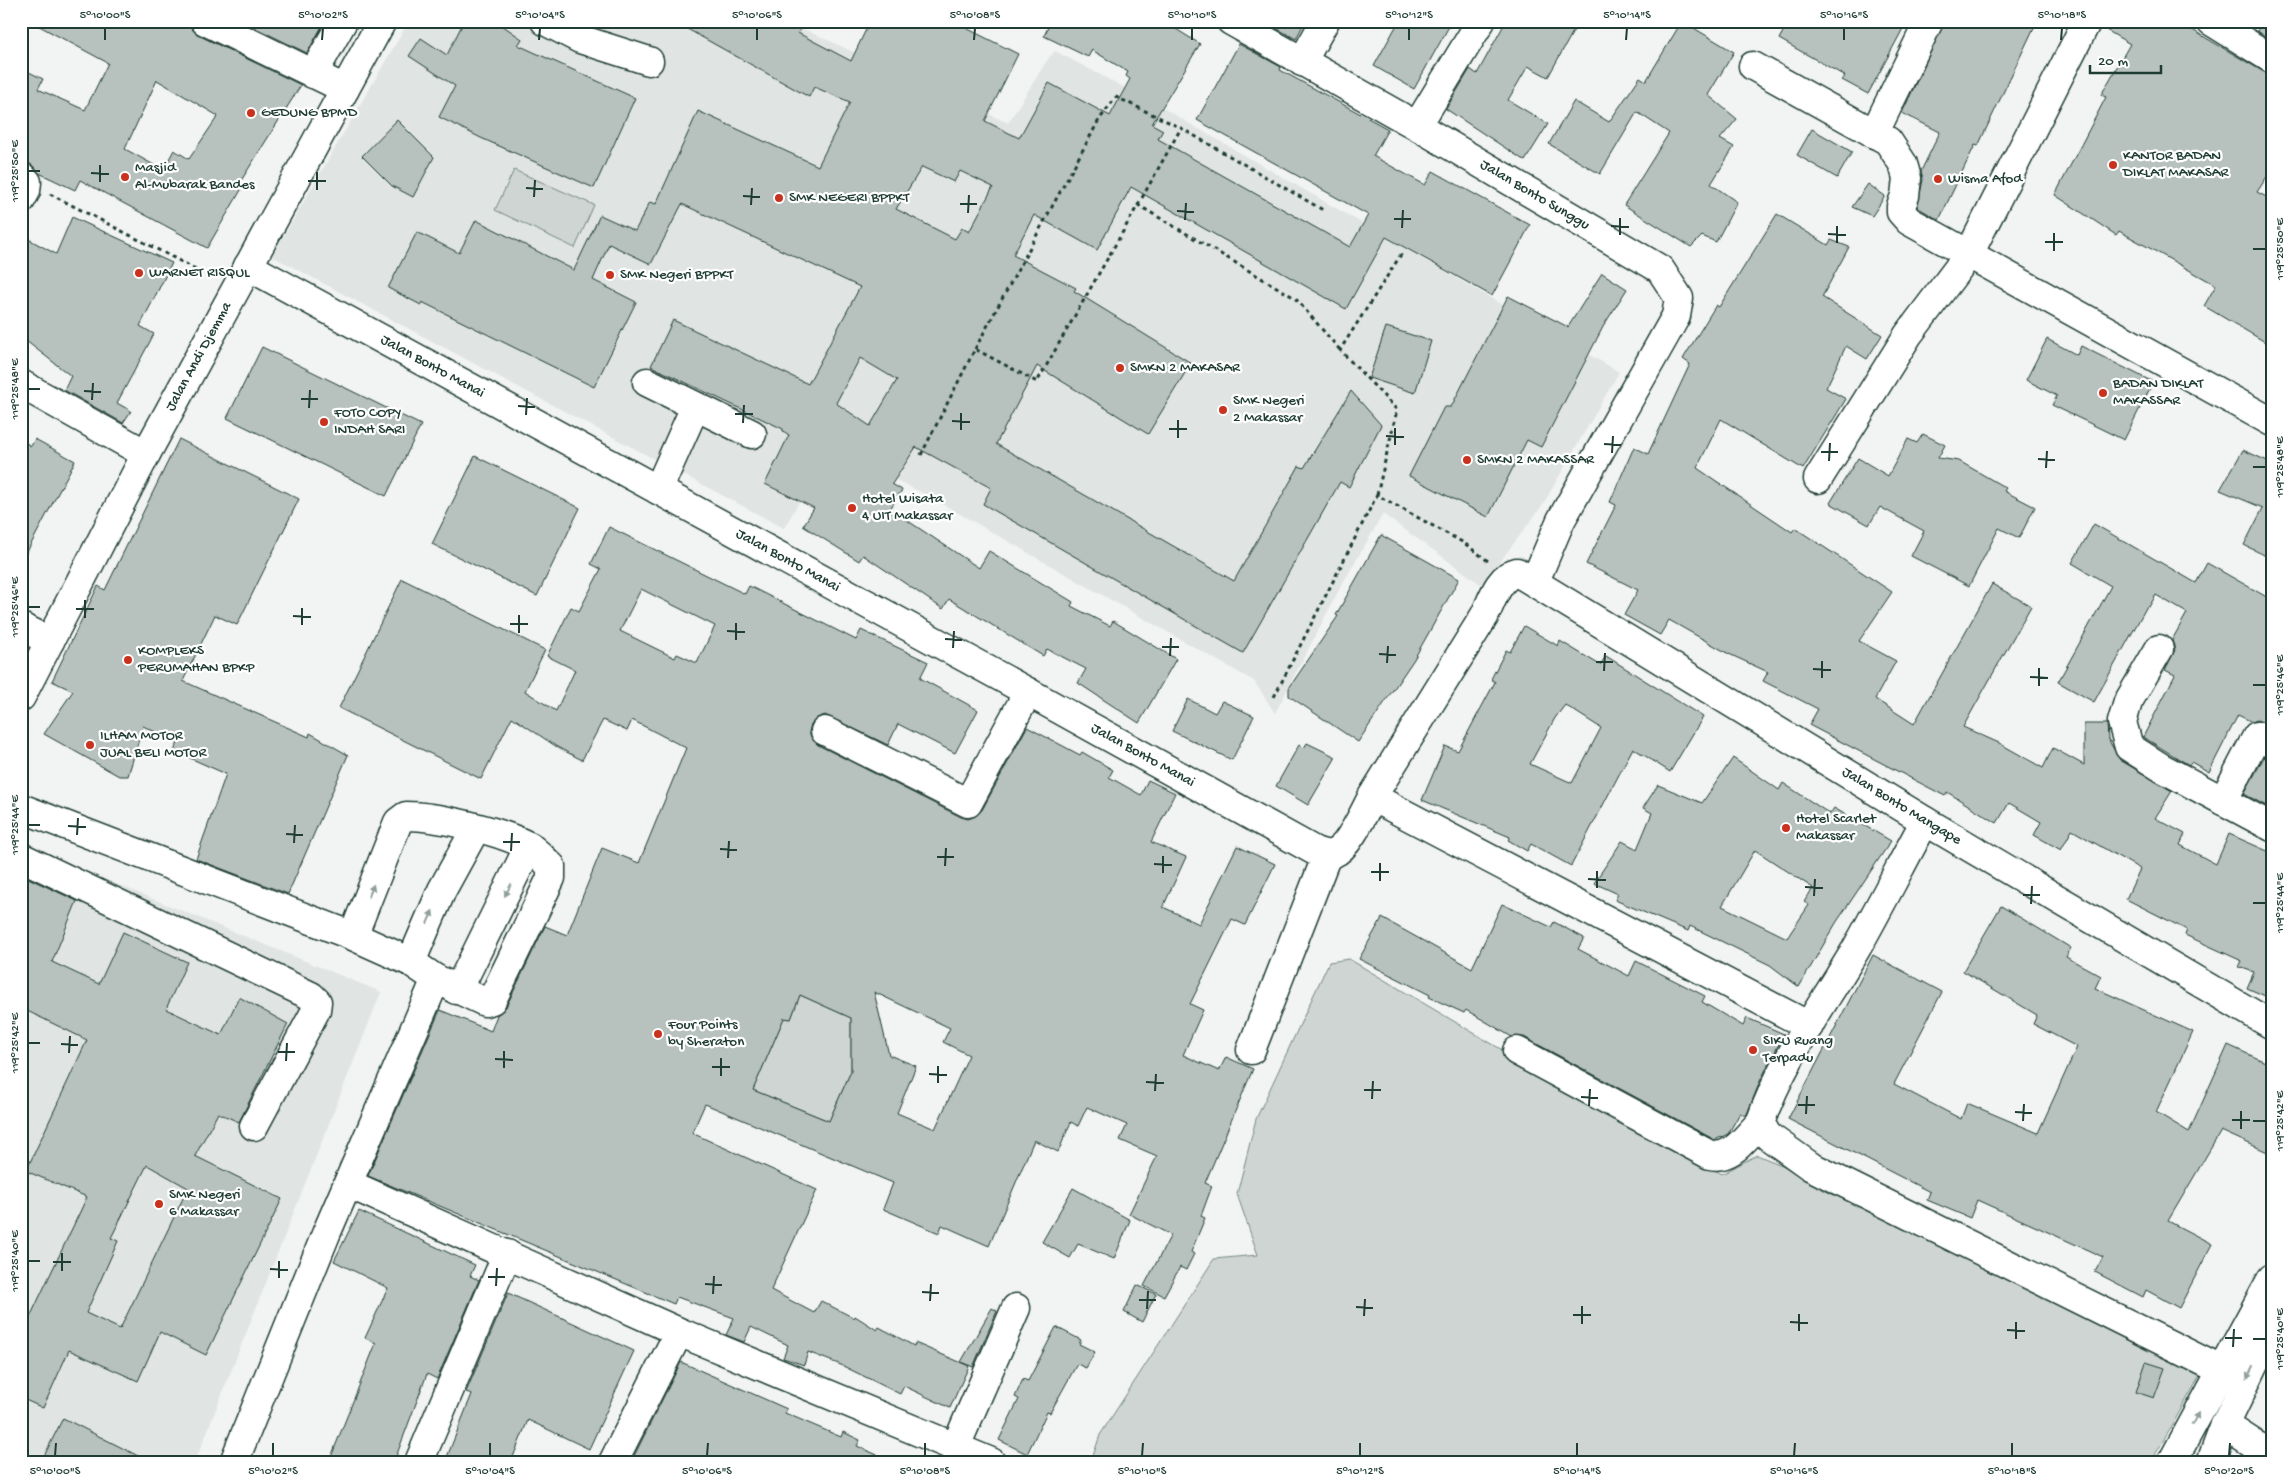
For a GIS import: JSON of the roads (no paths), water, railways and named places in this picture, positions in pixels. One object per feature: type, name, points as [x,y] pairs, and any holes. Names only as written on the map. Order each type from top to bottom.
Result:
[{"type":"street","points":[[205,21],[345,89]]},
{"type":"street","points":[[313,74],[343,21]]},
{"type":"street","name":"Jalan Andi Djemma","points":[[21,696],[146,454],[382,21]]},
{"type":"street","points":[[544,21],[580,39],[649,61]]},
{"type":"street","name":"Jalan Bonto Sunggu","points":[[1231,21],[1417,126],[1660,269],[1679,298],[1676,316],[1560,520],[1535,581]]},
{"type":"street","points":[[1302,62],[1325,21]]},
{"type":"street","points":[[1417,126],[1481,21]]},
{"type":"street","points":[[1874,134],[1929,21]]},
{"type":"street","points":[[1818,479],[1908,335],[1968,254],[2087,21]]},
{"type":"street","points":[[2211,21],[2272,59]]},
{"type":"street","points":[[1753,66],[1888,141],[1903,164],[1907,178],[1905,196],[1900,206],[1903,215],[1909,221],[2272,422]]},
{"type":"street","name":"Jalan Bonto Manai","points":[[241,278],[658,490],[1314,851],[1327,854]]},
{"type":"street","points":[[647,382],[752,434]]},
{"type":"street","points":[[21,384],[146,454]]},
{"type":"street","points":[[658,490],[695,407]]},
{"type":"street","name":"Jalan Bonto Mangape","points":[[1372,797],[1485,615],[1507,576],[1517,572],[1535,581],[1585,615],[1925,820],[2272,1025]]},
{"type":"street","points":[[21,627],[50,641]]},
{"type":"street","points":[[2159,649],[2128,702],[2122,722],[2129,747],[2222,802],[2272,827]]},
{"type":"street","points":[[825,731],[968,803],[1028,692]]},
{"type":"street","points":[[2222,802],[2257,736],[2272,744]]},
{"type":"street","points":[[1251,1050],[1327,854],[1336,853],[1349,839],[1372,797],[1808,1026]]},
{"type":"street","points":[[21,808],[353,936],[412,962],[446,984],[485,1002],[492,1000],[551,878],[551,866],[529,846],[476,828],[416,816],[406,816],[398,822],[353,936]]},
{"type":"street","points":[[1517,1051],[1710,1155],[1719,1157],[1727,1155],[1760,1123],[1767,1103],[1808,1026],[1856,948],[1925,820]]},
{"type":"street","points":[[412,962],[442,890],[476,828]]},
{"type":"street","points":[[234,1462],[348,1184],[446,984],[465,976],[529,846]]},
{"type":"street","points":[[21,857],[311,996],[317,1002],[316,1010],[254,1126]]},
{"type":"street","points":[[1760,1123],[1768,1136],[1810,1166],[2222,1370]]},
{"type":"street","points":[[348,1184],[679,1332],[991,1462]]},
{"type":"street","points":[[419,1462],[506,1254]]},
{"type":"street","points":[[2172,1462],[2272,1278]]},
{"type":"street","points":[[956,1446],[1016,1308]]},
{"type":"street","points":[[2210,1462],[2231,1429],[2272,1328]]},
{"type":"street","points":[[613,1462],[679,1332]]},
{"type":"street","points":[[2231,1429],[2265,1451],[2264,1462]]},
{"type":"place","name":"GEDUNG BPMD","points":[[251,113]]},
{"type":"place","name":"KANTOR BADAN DIKLAT MAKASAR","points":[[2113,165]]},
{"type":"place","name":"Masjid Al-Mubarak Bandes","points":[[125,177]]},
{"type":"place","name":"Wisma Afod","points":[[1938,179]]},
{"type":"place","name":"SMK NEGERI BPPKT","points":[[779,198]]},
{"type":"place","name":"WARNET RISQUL","points":[[139,273]]},
{"type":"place","name":"SMK Negeri BPPKT","points":[[610,275]]},
{"type":"place","name":"SMKN 2 MAKASAR","points":[[1120,368]]},
{"type":"place","name":"BADAN DIKLAT MAKASSAR","points":[[2103,393]]},
{"type":"place","name":"SMK Negeri 2 Makassar","points":[[1223,410]]},
{"type":"place","name":"FOTO COPY INDAH SARI","points":[[324,422]]},
{"type":"place","name":"SMKN 2 MAKASSAR","points":[[1467,460]]},
{"type":"place","name":"Hotel Wisata 4 UIT Makassar","points":[[852,508]]},
{"type":"place","name":"KOMPLEKS PERUMAHAN BPKP","points":[[128,660]]},
{"type":"place","name":"ILHAM MOTOR JUAL BELI MOTOR","points":[[90,745]]},
{"type":"place","name":"Hotel Scarlet Makassar","points":[[1786,828]]},
{"type":"place","name":"Four Points by Sheraton","points":[[658,1034]]},
{"type":"place","name":"SIKU Ruang Terpadu","points":[[1753,1050]]},
{"type":"place","name":"SMK Negeri 6 Makassar","points":[[159,1204]]}]
